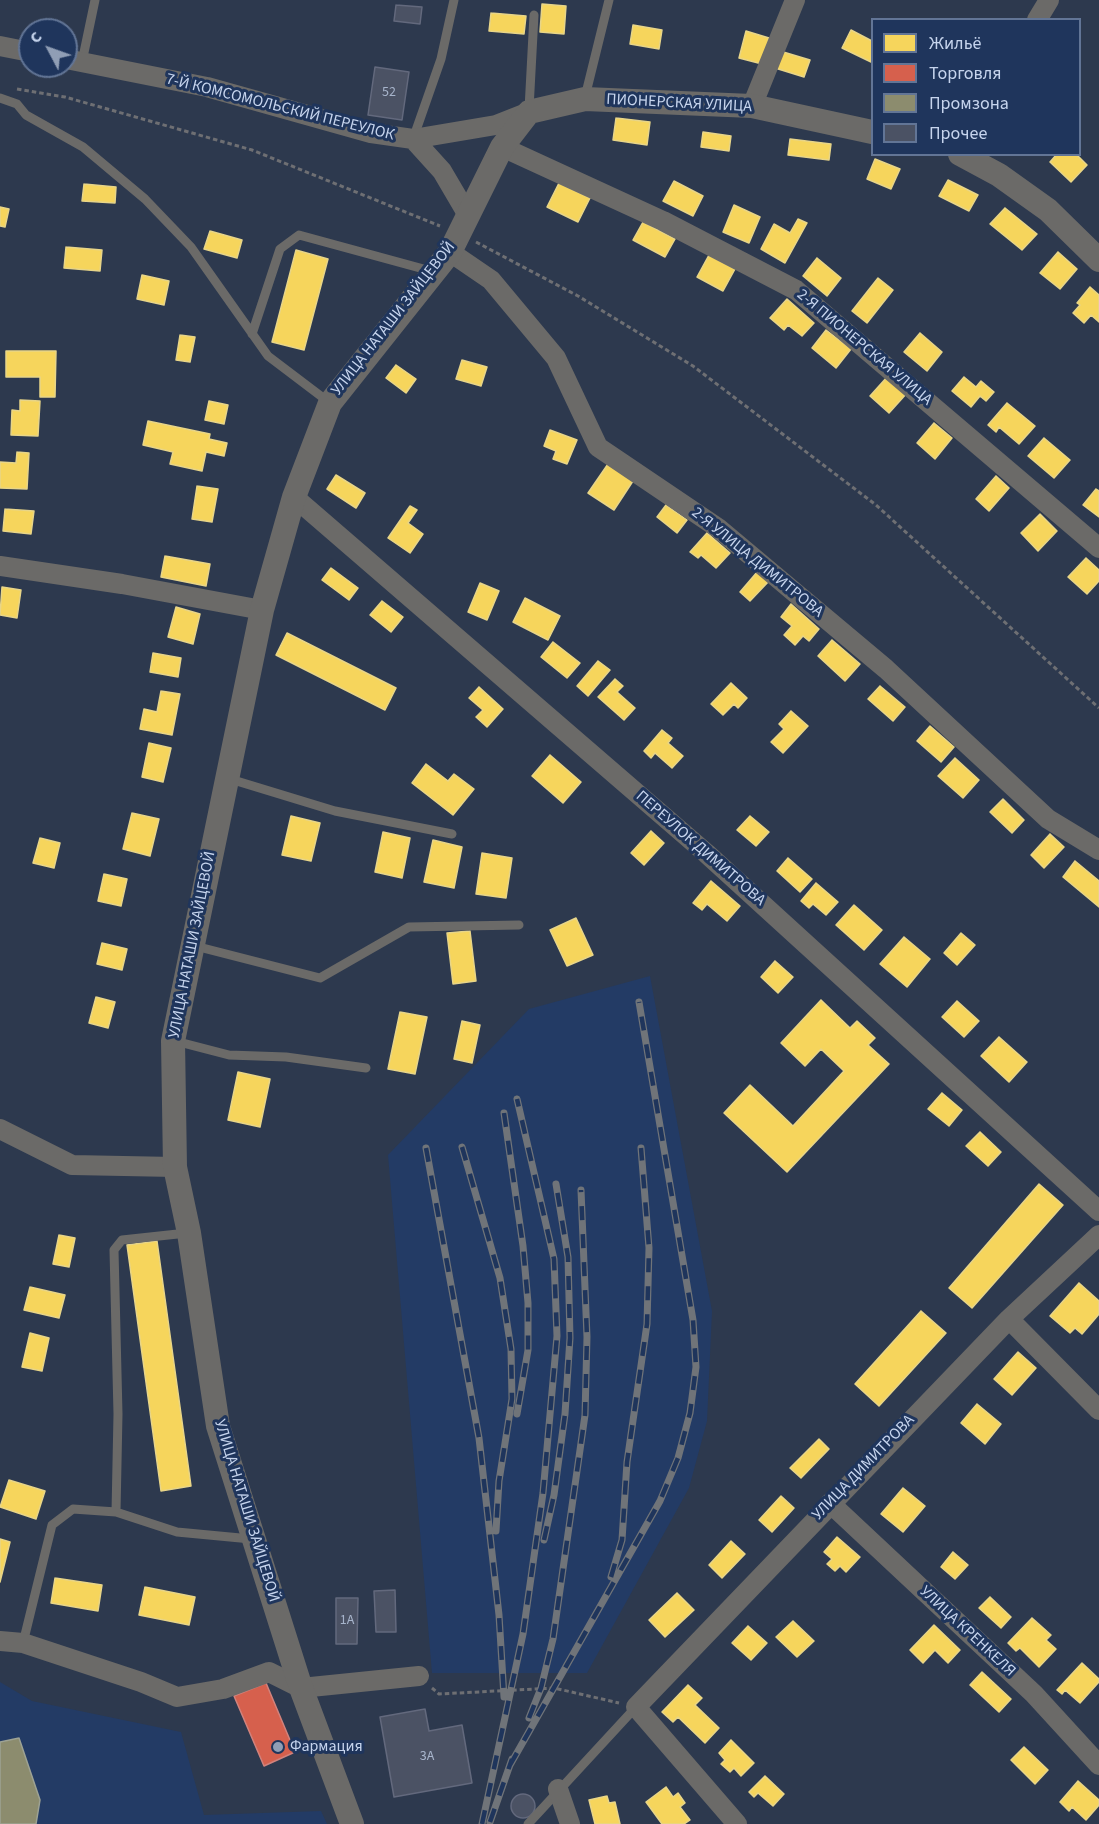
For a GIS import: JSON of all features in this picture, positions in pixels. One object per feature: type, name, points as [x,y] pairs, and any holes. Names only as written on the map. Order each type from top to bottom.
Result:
[{"type":"street","points":[[752,106],[795,0]]},
{"type":"street","points":[[1038,18],[1049,0]]},
{"type":"street","points":[[0,46],[18,50]]},
{"type":"street","name":"7-Й КОМСОМОЛЬСКИЙ ПЕРЕУЛОК","points":[[78,61],[207,87],[371,133],[413,139],[496,125],[529,112]]},
{"type":"street","name":"ПИОНЕРСКАЯ УЛИЦА","points":[[529,112],[585,99],[752,106],[871,132]]},
{"type":"street","points":[[502,147],[529,112]]},
{"type":"street","points":[[413,139],[442,171],[459,234]]},
{"type":"street","name":"УЛИЦА НАТАШИ ЗАЙЦЕВОЙ","points":[[352,1824],[301,1688],[218,1426],[189,1233],[176,1167],[173,1041],[262,610],[294,497],[330,403],[434,272],[459,234],[502,147]]},
{"type":"street","name":"2-Я ПИОНЕРСКАЯ УЛИЦА","points":[[502,147],[663,221],[796,290],[1099,548]]},
{"type":"street","points":[[964,156],[999,175],[1048,210],[1099,260]]},
{"type":"street","name":"2-Я УЛИЦА ДИМИТРОВА","points":[[459,234],[491,280],[556,358],[598,447],[718,528],[886,669],[1047,819],[1099,850]]},
{"type":"street","name":"ПЕРЕУЛОК ДИМИТРОВА","points":[[294,497],[706,853],[1099,1211]]},
{"type":"street","points":[[0,566],[122,584],[262,610]]},
{"type":"street","points":[[0,1129],[72,1165],[176,1167]]},
{"type":"street","name":"УЛИЦА ДИМИТРОВА","points":[[636,1707],[1009,1319],[1099,1235]]},
{"type":"street","points":[[1009,1319],[1099,1410]]},
{"type":"street","name":"УЛИЦА КРЕНКЕЛЯ","points":[[830,1503],[1034,1694],[1099,1765]]},
{"type":"street","points":[[0,1641],[23,1643],[177,1697],[222,1689],[269,1672],[301,1688],[419,1676]]},
{"type":"street","points":[[636,1707],[737,1824]]},
{"type":"street","points":[[558,1790],[570,1824]]},
{"type":"lane","points":[[78,49],[95,0]]},
{"type":"lane","points":[[413,139],[441,59],[454,0]]},
{"type":"lane","points":[[585,99],[609,0]]},
{"type":"lane","points":[[529,112],[534,15]]},
{"type":"lane","points":[[0,98],[17,104],[26,115],[83,147],[145,199],[191,247],[268,356],[330,403]]},
{"type":"lane","points":[[252,334],[280,249],[299,235],[434,272]]},
{"type":"lane","points":[[227,778],[335,811],[452,834]]},
{"type":"lane","points":[[192,946],[320,978],[409,927],[519,925]]},
{"type":"lane","points":[[173,1041],[229,1055],[285,1057],[366,1068]]},
{"type":"lane","points":[[116,1512],[118,1414],[114,1250],[122,1240],[189,1233]]},
{"type":"lane","points":[[23,1643],[52,1525],[73,1509],[116,1512],[177,1532],[254,1540]]},
{"type":"lane","points":[[528,1824],[636,1707]]},
{"type":"path","points":[[11,88],[65,97],[252,150],[459,234],[578,296],[693,366],[876,505],[1099,708]]},
{"type":"path","points":[[419,1676],[439,1694],[554,1688],[636,1707]]},
{"type":"shaded area","points":[[650,976],[712,1311],[707,1421],[689,1488],[587,1673],[432,1673],[388,1155],[529,1009]]},
{"type":"shaded area","points":[[0,1682],[32,1701],[181,1732],[204,1815],[321,1811],[327,1824],[0,1824]]},
{"type":"building: Жильё","points":[[542,4],[566,6],[564,34],[540,32]]},
{"type":"building: Жильё","points":[[491,13],[526,16],[524,34],[489,31]]},
{"type":"building: Жильё","points":[[633,25],[662,30],[659,49],[630,44]]},
{"type":"building: Жильё","points":[[851,30],[871,40],[871,62],[842,48]]},
{"type":"building: Жильё","points":[[746,31],[769,38],[762,64],[739,58]]},
{"type":"building: Жильё","points":[[780,51],[810,60],[804,77],[775,68]]},
{"type":"building: Жильё","points":[[616,118],[650,122],[647,145],[613,140]]},
{"type":"building: Жильё","points":[[703,132],[731,136],[729,151],[701,147]]},
{"type":"building: Жильё","points":[[790,139],[831,144],[829,160],[788,155]]},
{"type":"building: Жильё","points":[[1055,156],[1078,156],[1087,165],[1071,182],[1050,162]]},
{"type":"building: Жильё","points":[[875,159],[900,169],[891,189],[867,179]]},
{"type":"building: Жильё","points":[[948,180],[978,195],[969,211],[939,196]]},
{"type":"building: Жильё","points":[[674,181],[703,196],[693,216],[663,201]]},
{"type":"building: Жильё","points":[[559,183],[590,198],[578,222],[547,207]]},
{"type":"building: Жильё","points":[[84,184],[116,187],[115,203],[82,201]]},
{"type":"building: Жильё","points":[[734,205],[760,217],[749,243],[723,232]]},
{"type":"building: Жильё","points":[[0,207],[9,209],[5,227],[0,226]]},
{"type":"building: Жильё","points":[[1005,208],[1037,234],[1022,250],[990,224]]},
{"type":"building: Жильё","points":[[798,219],[807,223],[785,263],[761,249],[774,224],[790,233]]},
{"type":"building: Жильё","points":[[643,222],[675,239],[665,257],[633,240]]},
{"type":"building: Жильё","points":[[210,231],[242,240],[237,258],[204,249]]},
{"type":"building: Жильё","points":[[66,247],[102,250],[100,271],[64,268]]},
{"type":"building: Жильё","points":[[296,250],[328,259],[304,350],[272,342]]},
{"type":"building: Жильё","points":[[1058,252],[1077,269],[1060,289],[1040,273]]},
{"type":"building: Жильё","points":[[709,255],[735,269],[723,291],[697,277]]},
{"type":"building: Жильё","points":[[817,258],[841,278],[827,296],[803,276]]},
{"type":"building: Жильё","points":[[142,275],[169,281],[164,305],[137,299]]},
{"type":"building: Жильё","points":[[878,278],[893,290],[867,323],[852,311]]},
{"type":"building: Жильё","points":[[1090,287],[1099,295],[1099,322],[1091,315],[1084,323],[1073,313],[1080,305],[1077,303]]},
{"type":"building: Жильё","points":[[787,299],[814,323],[802,336],[788,325],[784,330],[770,318]]},
{"type":"building: Жильё","points":[[826,330],[851,349],[836,368],[812,348]]},
{"type":"building: Жильё","points":[[920,333],[942,352],[927,371],[904,352]]},
{"type":"building: Жильё","points":[[180,335],[195,337],[190,362],[176,360]]},
{"type":"building: Жильё","points":[[6,351],[56,351],[55,397],[40,397],[40,377],[6,377]]},
{"type":"building: Жильё","points":[[462,360],[487,367],[481,386],[456,379]]},
{"type":"building: Жильё","points":[[396,365],[416,379],[406,393],[386,378]]},
{"type":"building: Жильё","points":[[888,376],[907,393],[889,413],[870,396]]},
{"type":"building: Жильё","points":[[964,377],[976,387],[981,381],[994,392],[986,401],[980,396],[971,407],[952,391]]},
{"type":"building: Жильё","points":[[20,400],[40,401],[38,436],[11,435],[12,410],[20,411]]},
{"type":"building: Жильё","points":[[209,401],[228,405],[224,424],[205,420]]},
{"type":"building: Жильё","points":[[1007,403],[1035,426],[1019,444],[999,427],[996,432],[988,425]]},
{"type":"building: Жильё","points":[[148,421],[210,434],[209,439],[227,443],[224,456],[206,452],[202,471],[170,464],[173,452],[143,445]]},
{"type":"building: Жильё","points":[[934,423],[952,438],[935,459],[917,443]]},
{"type":"building: Жильё","points":[[550,430],[577,440],[567,464],[553,459],[556,451],[544,446]]},
{"type":"building: Жильё","points":[[1044,438],[1070,460],[1054,478],[1028,456]]},
{"type":"building: Жильё","points":[[17,452],[29,453],[27,489],[0,488],[0,462],[16,463]]},
{"type":"building: Жильё","points":[[608,464],[633,481],[614,510],[588,493]]},
{"type":"building: Жильё","points":[[336,475],[365,493],[356,508],[327,489]]},
{"type":"building: Жильё","points":[[996,476],[1009,488],[989,511],[976,499]]},
{"type":"building: Жильё","points":[[197,486],[218,489],[212,522],[192,519]]},
{"type":"building: Жильё","points":[[1096,489],[1099,491],[1099,517],[1083,505]]},
{"type":"building: Жильё","points":[[666,505],[687,520],[677,533],[657,517]]},
{"type":"building: Жильё","points":[[410,506],[417,510],[408,523],[423,534],[410,553],[388,538]]},
{"type":"building: Жильё","points":[[5,509],[34,511],[31,534],[3,531]]},
{"type":"building: Жильё","points":[[1040,514],[1057,531],[1038,551],[1021,533]]},
{"type":"building: Жильё","points":[[707,533],[730,553],[716,568],[701,555],[698,558],[690,552]]},
{"type":"building: Жильё","points":[[165,556],[210,564],[206,586],[161,577]]},
{"type":"building: Жильё","points":[[1086,558],[1099,570],[1099,581],[1087,594],[1068,577]]},
{"type":"building: Жильё","points":[[331,568],[358,588],[349,600],[322,580]]},
{"type":"building: Жильё","points":[[758,571],[769,581],[750,601],[740,592]]},
{"type":"building: Жильё","points":[[480,583],[499,591],[487,620],[468,612]]},
{"type":"building: Жильё","points":[[2,587],[21,590],[17,618],[0,615]]},
{"type":"building: Жильё","points":[[525,598],[560,616],[548,640],[513,622]]},
{"type":"building: Жильё","points":[[382,601],[403,617],[391,632],[370,615]]},
{"type":"building: Жильё","points":[[791,604],[819,629],[809,641],[803,636],[795,645],[784,635],[792,626],[781,617]]},
{"type":"building: Жильё","points":[[176,607],[200,614],[193,644],[168,637]]},
{"type":"building: Жильё","points":[[287,633],[396,688],[385,710],[276,655]]},
{"type":"building: Жильё","points":[[832,640],[860,664],[845,681],[818,656]]},
{"type":"building: Жильё","points":[[553,642],[580,663],[567,678],[541,657]]},
{"type":"building: Жильё","points":[[153,653],[181,658],[178,677],[150,672]]},
{"type":"building: Жильё","points":[[598,661],[610,670],[588,696],[577,686]]},
{"type":"building: Жильё","points":[[615,679],[623,686],[617,692],[635,708],[624,720],[598,697]]},
{"type":"building: Жильё","points":[[731,683],[747,698],[738,708],[734,704],[723,715],[711,704]]},
{"type":"building: Жильё","points":[[880,686],[905,707],[893,721],[868,699]]},
{"type":"building: Жильё","points":[[479,687],[503,709],[487,727],[476,717],[483,710],[469,698]]},
{"type":"building: Жильё","points":[[161,691],[180,694],[172,735],[140,729],[144,709],[157,712]]},
{"type":"building: Жильё","points":[[791,711],[808,726],[783,753],[771,742],[784,729],[779,724]]},
{"type":"building: Жильё","points":[[930,726],[954,747],[941,762],[917,741]]},
{"type":"building: Жильё","points":[[662,730],[672,738],[668,743],[683,756],[672,768],[655,753],[651,758],[644,751]]},
{"type":"building: Жильё","points":[[149,743],[171,748],[163,782],[142,777]]},
{"type":"building: Жильё","points":[[550,755],[581,782],[563,803],[532,776]]},
{"type":"building: Жильё","points":[[955,758],[979,780],[963,798],[938,776]]},
{"type":"building: Жильё","points":[[426,764],[448,781],[454,774],[474,789],[453,815],[412,783]]},
{"type":"building: Жильё","points":[[1003,799],[1024,820],[1012,833],[990,812]]},
{"type":"building: Жильё","points":[[132,813],[159,819],[150,856],[123,849]]},
{"type":"building: Жильё","points":[[291,816],[320,823],[311,861],[282,855]]},
{"type":"building: Жильё","points":[[750,816],[769,832],[756,846],[737,830]]},
{"type":"building: Жильё","points":[[651,831],[664,843],[644,865],[631,853]]},
{"type":"building: Жильё","points":[[383,832],[410,838],[402,878],[375,872]]},
{"type":"building: Жильё","points":[[1050,834],[1064,847],[1044,868],[1031,855]]},
{"type":"building: Жильё","points":[[40,838],[60,843],[54,868],[33,863]]},
{"type":"building: Жильё","points":[[433,840],[462,847],[454,888],[424,882]]},
{"type":"building: Жильё","points":[[482,853],[512,858],[506,898],[476,894]]},
{"type":"building: Жильё","points":[[788,858],[812,879],[800,892],[777,871]]},
{"type":"building: Жильё","points":[[1075,861],[1099,881],[1099,907],[1063,877]]},
{"type":"building: Жильё","points":[[104,874],[127,879],[121,906],[98,901]]},
{"type":"building: Жильё","points":[[711,881],[740,906],[727,921],[707,904],[702,910],[693,903]]},
{"type":"building: Жильё","points":[[816,883],[838,902],[826,915],[813,904],[809,908],[801,901]]},
{"type":"building: Жильё","points":[[854,905],[882,930],[864,950],[836,925]]},
{"type":"building: Жильё","points":[[576,918],[593,955],[567,966],[550,930]]},
{"type":"building: Жильё","points":[[470,931],[476,981],[453,984],[447,933]]},
{"type":"building: Жильё","points":[[961,933],[975,945],[957,965],[944,953]]},
{"type":"building: Жильё","points":[[904,937],[930,959],[907,987],[880,964]]},
{"type":"building: Жильё","points":[[102,943],[127,949],[122,970],[97,964]]},
{"type":"building: Жильё","points":[[775,961],[793,977],[778,993],[761,977]]},
{"type":"building: Жильё","points":[[96,997],[115,1002],[108,1028],[89,1023]]},
{"type":"building: Жильё","points":[[821,1000],[850,1028],[857,1021],[875,1038],[868,1045],[889,1064],[787,1172],[724,1113],[750,1085],[793,1126],[844,1071],[821,1049],[805,1066],[781,1043]]},
{"type":"building: Жильё","points":[[957,1001],[979,1021],[964,1037],[942,1017]]},
{"type":"building: Жильё","points":[[400,1012],[427,1017],[415,1074],[388,1069]]},
{"type":"building: Жильё","points":[[462,1021],[480,1025],[472,1063],[454,1059]]},
{"type":"building: Жильё","points":[[999,1037],[1027,1062],[1009,1082],[981,1056]]},
{"type":"building: Жильё","points":[[238,1072],[270,1079],[260,1127],[228,1120]]},
{"type":"building: Жильё","points":[[942,1093],[962,1110],[949,1126],[928,1109]]},
{"type":"building: Жильё","points":[[980,1132],[1001,1152],[988,1166],[966,1146]]},
{"type":"building: Жильё","points":[[1039,1184],[1063,1205],[972,1308],[949,1288]]},
{"type":"building: Жильё","points":[[59,1235],[75,1238],[69,1267],[53,1264]]},
{"type":"building: Жильё","points":[[157,1241],[191,1486],[161,1491],[127,1245]]},
{"type":"building: Жильё","points":[[1079,1283],[1099,1301],[1099,1314],[1082,1334],[1075,1328],[1070,1333],[1050,1316]]},
{"type":"building: Жильё","points":[[30,1287],[65,1295],[59,1318],[24,1310]]},
{"type":"building: Жильё","points":[[921,1311],[946,1333],[879,1406],[855,1384]]},
{"type":"building: Жильё","points":[[30,1333],[49,1338],[42,1371],[22,1367]]},
{"type":"building: Жильё","points":[[1018,1352],[1036,1368],[1012,1395],[994,1379]]},
{"type":"building: Жильё","points":[[977,1404],[1001,1424],[985,1444],[961,1423]]},
{"type":"building: Жильё","points":[[819,1439],[829,1449],[801,1478],[790,1468]]},
{"type":"building: Жильё","points":[[9,1480],[45,1491],[36,1519],[0,1507]]},
{"type":"building: Жильё","points":[[903,1488],[925,1506],[903,1532],[881,1514]]},
{"type":"building: Жильё","points":[[781,1496],[794,1508],[772,1532],[759,1520]]},
{"type":"building: Жильё","points":[[837,1537],[860,1557],[846,1572],[840,1566],[835,1571],[827,1564],[832,1559],[824,1552]]},
{"type":"building: Жильё","points":[[0,1539],[10,1542],[0,1582]]},
{"type":"building: Жильё","points":[[731,1541],[745,1554],[722,1578],[709,1565]]},
{"type":"building: Жильё","points":[[953,1552],[968,1565],[955,1579],[941,1567]]},
{"type":"building: Жильё","points":[[55,1578],[102,1585],[98,1611],[51,1603]]},
{"type":"building: Жильё","points":[[145,1587],[195,1597],[189,1625],[139,1615]]},
{"type":"building: Жильё","points":[[677,1593],[694,1610],[665,1637],[649,1620]]},
{"type":"building: Жильё","points":[[990,1597],[1011,1617],[1001,1628],[979,1608]]},
{"type":"building: Жильё","points":[[1032,1618],[1051,1635],[1046,1640],[1056,1649],[1039,1667],[1020,1648],[1016,1651],[1008,1643]]},
{"type":"building: Жильё","points":[[793,1621],[814,1641],[797,1657],[776,1637]]},
{"type":"building: Жильё","points":[[934,1625],[960,1650],[948,1663],[935,1650],[923,1663],[910,1650]]},
{"type":"building: Жильё","points":[[748,1626],[767,1643],[751,1660],[732,1643]]},
{"type":"building: Жильё","points":[[1082,1663],[1099,1679],[1099,1682],[1080,1703],[1065,1690],[1062,1694],[1057,1690]]},
{"type":"building: Жильё","points":[[982,1672],[1011,1699],[999,1712],[970,1685]]},
{"type":"building: Жильё","points":[[688,1685],[702,1698],[695,1705],[719,1728],[705,1743],[678,1717],[673,1722],[662,1712]]},
{"type":"building: Жильё","points":[[731,1740],[754,1763],[741,1776],[734,1768],[730,1772],[721,1764],[725,1760],[719,1753]]},
{"type":"building: Жильё","points":[[1024,1747],[1048,1770],[1035,1784],[1011,1760]]},
{"type":"building: Жильё","points":[[765,1776],[784,1794],[773,1806],[758,1793],[754,1797],[749,1792]]},
{"type":"building: Жильё","points":[[1078,1781],[1099,1800],[1099,1805],[1086,1820],[1072,1807],[1069,1811],[1060,1802]]},
{"type":"building: Жильё","points":[[666,1787],[673,1797],[678,1793],[685,1803],[680,1807],[690,1820],[684,1824],[662,1824],[646,1802]]},
{"type":"building: Жильё","points":[[607,1796],[609,1803],[615,1802],[620,1824],[595,1824],[589,1800]]},
{"type":"building: Торговля","points":[[266,1683],[295,1752],[264,1766],[234,1696]]},
{"type":"building: Промзона","points":[[19,1738],[40,1800],[36,1824],[0,1824],[0,1742]]},
{"type":"building: Прочее","points":[[396,5],[422,7],[420,24],[394,21]]},
{"type":"building: Прочее","points":[[375,67],[409,72],[402,120],[368,115]]},
{"type":"building: Прочее","points":[[395,1590],[396,1632],[376,1632],[374,1591]]},
{"type":"building: Прочее","points":[[336,1598],[358,1598],[357,1644],[336,1644]]},
{"type":"building: Прочее","points":[[425,1709],[429,1731],[462,1725],[472,1783],[394,1797],[380,1717]]},
{"type":"building: Прочее","points":[[523,1794],[528,1795],[534,1801],[534,1811],[528,1817],[523,1818],[518,1817],[512,1811],[511,1806],[512,1801],[518,1795]]},
{"type":"railway","points":[[510,1765],[660,1501],[678,1458],[690,1413],[696,1367],[693,1320],[639,1002]]},
{"type":"railway","points":[[482,1824],[523,1634],[543,1493],[557,1336],[554,1259],[517,1099]]},
{"type":"railway","points":[[504,1113],[523,1246],[528,1303],[528,1350],[517,1414]]},
{"type":"railway","points":[[462,1147],[500,1278],[511,1349],[512,1399],[499,1481],[496,1531]]},
{"type":"railway","points":[[426,1148],[479,1438],[499,1615],[504,1697]]},
{"type":"railway","points":[[611,1577],[622,1540],[627,1462],[647,1324],[649,1248],[641,1148]]},
{"type":"railway","points":[[544,1540],[554,1495],[565,1414],[570,1338],[568,1257],[556,1184]]},
{"type":"railway","points":[[529,1718],[541,1688],[553,1639],[585,1415],[587,1337],[581,1190]]},
{"type":"railway","points":[[490,1822],[512,1759]]},
{"type":"place","name":"Фармация","points":[[278,1747]]}]
